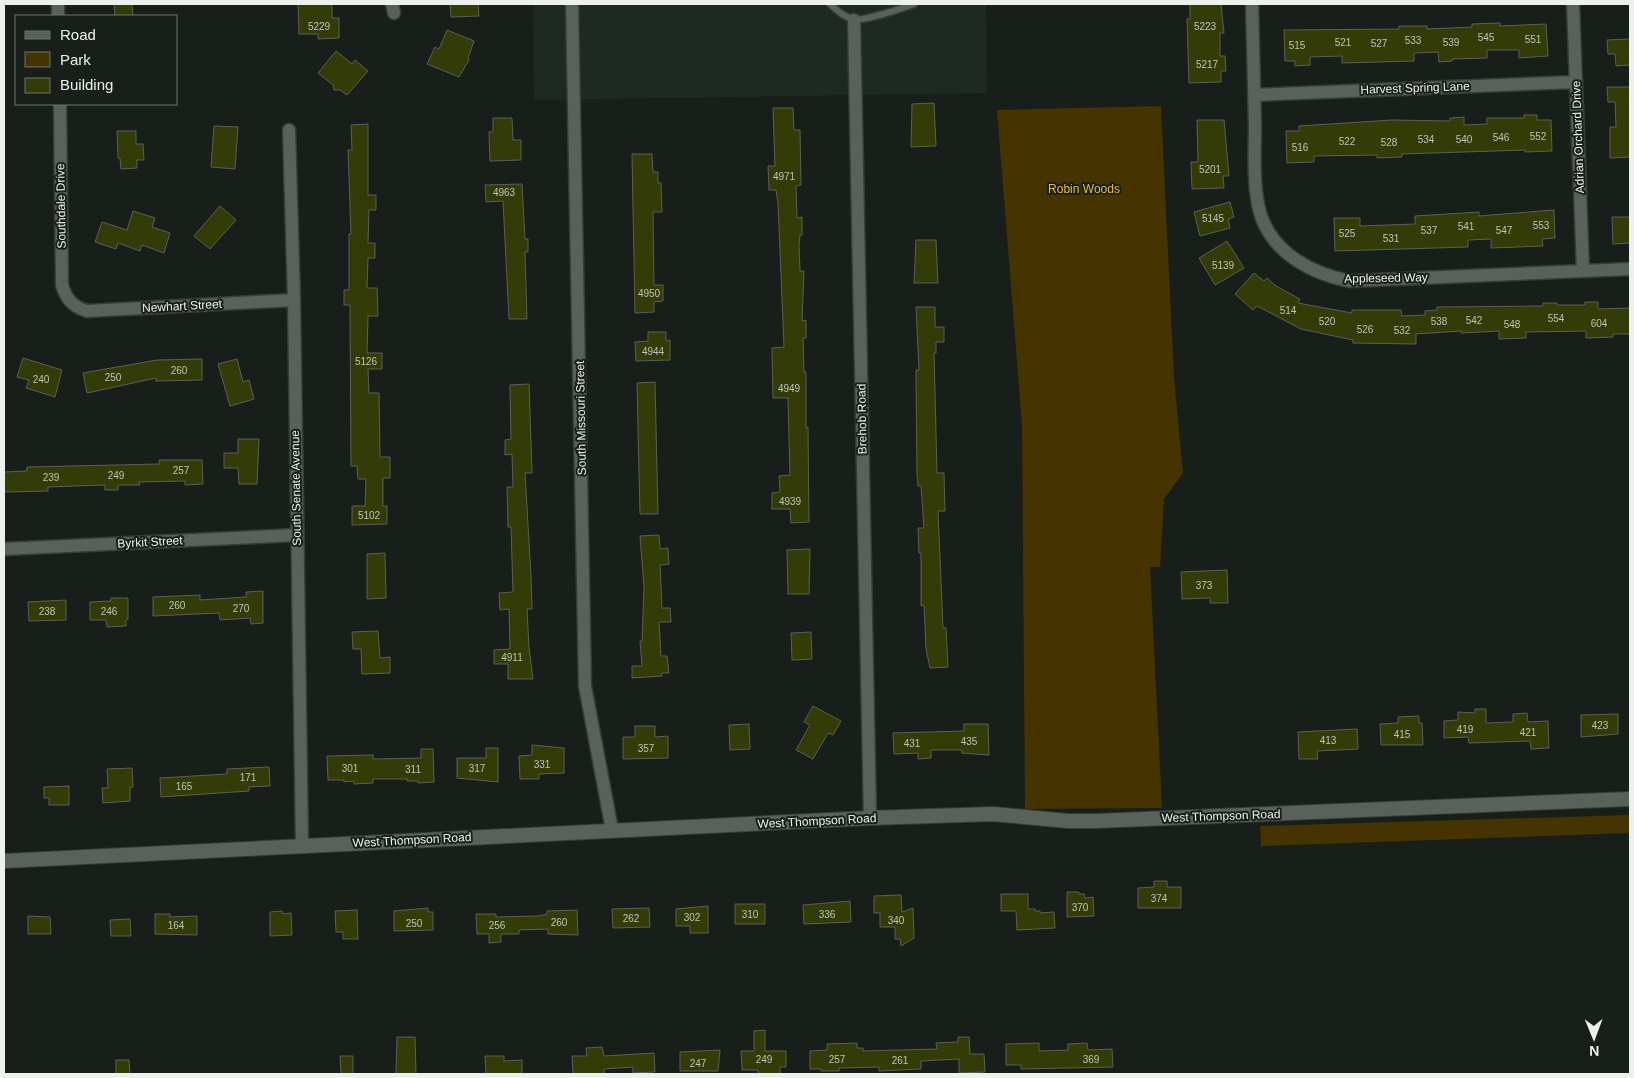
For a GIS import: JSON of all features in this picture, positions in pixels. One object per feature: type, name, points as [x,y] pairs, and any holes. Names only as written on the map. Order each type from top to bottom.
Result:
[{"type":"main road","name":"West Thompson Road","points":[[4,861],[870,818],[993,814],[1068,821],[1096,821],[1630,799]]},
{"type":"street","name":"South Missouri Street","points":[[572,4],[585,686],[612,830]]},
{"type":"street","name":"Appleseed Way","points":[[1252,4],[1256,186],[1260,213],[1268,229],[1284,251],[1309,269],[1349,281],[1630,269]]},
{"type":"street","name":"Adrian Orchard Drive","points":[[1574,4],[1584,271]]},
{"type":"street","name":"Brehob Road","points":[[854,20],[870,818]]},
{"type":"street","name":"Harvest Spring Lane","points":[[1254,95],[1576,82]]},
{"type":"street","name":"Southdale Drive","points":[[60,105],[62,285],[66,297],[72,304]]},
{"type":"street","name":"South Senate Avenue","points":[[289,130],[294,300],[302,845]]},
{"type":"street","name":"Newhart Street","points":[[72,304],[87,311],[294,300]]},
{"type":"street","name":"Byrkit Street","points":[[4,549],[297,536]]},
{"type":"lane","points":[[830,4],[837,11],[854,20],[890,12],[913,4]]},
{"type":"shaded area","points":[[533,4],[986,4],[987,93],[534,100]]},
{"type":"green space","name":"Robin Woods","points":[[1161,106],[1174,377],[1183,473],[1164,499],[1160,567],[1150,567],[1162,808],[1025,809],[1022,425],[997,110]]},
{"type":"green space","points":[[1630,815],[1630,833],[1261,846],[1260,826]]},
{"type":"building","points":[[114,4],[132,4],[133,15],[115,15]]},
{"type":"building","points":[[298,4],[332,4],[332,18],[339,18],[339,38],[318,39],[318,34],[299,34]]},
{"type":"building","points":[[450,4],[478,4],[479,16],[451,17]]},
{"type":"building","points":[[1190,4],[1221,4],[1224,33],[1220,33],[1220,56],[1225,56],[1226,71],[1221,71],[1221,82],[1189,83],[1187,19],[1190,19]]},
{"type":"building","points":[[1500,23],[1500,26],[1546,24],[1548,56],[1519,58],[1519,50],[1487,50],[1487,58],[1452,59],[1452,61],[1439,62],[1438,52],[1414,53],[1414,61],[1342,63],[1342,56],[1310,57],[1310,65],[1295,66],[1295,61],[1285,61],[1284,30],[1399,29],[1399,26],[1427,26],[1427,29],[1472,27],[1472,24]]},
{"type":"building","points":[[447,30],[474,41],[469,60],[459,77],[427,64],[435,47],[439,49]]},
{"type":"building","points":[[1630,39],[1630,65],[1616,66],[1615,54],[1608,54],[1607,40]]},
{"type":"building","points":[[336,51],[352,64],[355,60],[368,71],[347,95],[340,90],[334,90],[333,85],[318,73]]},
{"type":"building","points":[[1607,87],[1630,87],[1630,157],[1610,158],[1610,127],[1616,127],[1615,102],[1608,102]]},
{"type":"building","points":[[934,103],[936,146],[911,147],[912,104]]},
{"type":"building","points":[[773,108],[793,108],[794,130],[800,130],[801,185],[796,186],[797,218],[802,217],[802,235],[800,235],[799,245],[800,271],[804,271],[802,321],[806,320],[806,338],[803,338],[804,372],[806,372],[806,428],[808,427],[809,522],[791,523],[790,509],[772,509],[772,493],[780,492],[779,476],[790,475],[788,398],[773,398],[772,348],[784,347],[778,203],[776,190],[769,190],[768,166],[775,166]]},
{"type":"building","points":[[1524,115],[1537,115],[1537,120],[1551,120],[1552,151],[1525,152],[1525,150],[1402,154],[1402,157],[1377,158],[1377,155],[1314,156],[1314,162],[1287,163],[1286,131],[1299,131],[1299,126],[1392,120],[1450,121],[1450,118],[1464,117],[1464,125],[1487,124],[1487,118],[1524,118]]},
{"type":"building","points":[[493,118],[512,118],[513,140],[521,140],[521,160],[490,161],[489,132],[493,132]]},
{"type":"building","points":[[1197,120],[1224,120],[1229,176],[1223,176],[1224,188],[1192,189],[1191,162],[1198,162]]},
{"type":"building","points":[[368,124],[368,195],[376,195],[376,210],[369,210],[368,243],[375,243],[375,258],[368,258],[367,288],[377,288],[378,316],[368,316],[367,353],[382,353],[382,369],[368,369],[369,393],[379,393],[380,457],[390,457],[390,478],[383,478],[383,506],[387,506],[387,524],[352,525],[352,506],[365,506],[366,479],[358,479],[357,466],[351,466],[350,305],[344,305],[344,290],[349,290],[349,234],[351,234],[348,150],[352,150],[351,125]]},
{"type":"building","points":[[214,126],[238,127],[235,169],[211,167]]},
{"type":"building","points":[[117,131],[136,131],[136,144],[143,144],[144,160],[137,160],[137,168],[121,169],[120,158],[118,158]]},
{"type":"building","points":[[632,154],[652,154],[653,172],[658,172],[658,183],[661,183],[662,212],[653,212],[654,285],[663,285],[663,301],[654,302],[654,312],[635,313]]},
{"type":"building","points":[[522,184],[525,239],[528,239],[528,252],[525,252],[527,319],[509,319],[503,201],[486,202],[485,185]]},
{"type":"building","points":[[1230,202],[1234,217],[1228,219],[1230,228],[1200,236],[1194,212]]},
{"type":"building","points":[[220,206],[236,220],[210,249],[194,236]]},
{"type":"building","points":[[1554,210],[1555,238],[1542,239],[1543,246],[1491,248],[1491,239],[1468,240],[1468,247],[1335,251],[1334,218],[1360,218],[1360,226],[1415,224],[1415,216],[1479,212],[1479,216]]},
{"type":"building","points":[[133,211],[155,218],[152,227],[170,233],[164,253],[142,245],[140,251],[118,243],[116,249],[95,242],[102,222],[127,230]]},
{"type":"building","points":[[1612,217],[1630,217],[1630,243],[1613,244]]},
{"type":"building","points":[[916,240],[936,240],[938,283],[914,283]]},
{"type":"building","points":[[1227,241],[1244,268],[1215,285],[1199,258]]},
{"type":"building","points":[[1254,273],[1264,281],[1267,278],[1276,286],[1300,299],[1298,303],[1352,313],[1352,310],[1401,310],[1402,316],[1425,315],[1425,311],[1437,310],[1437,307],[1543,306],[1543,303],[1585,305],[1585,302],[1598,302],[1598,309],[1630,308],[1630,334],[1613,334],[1613,337],[1586,338],[1586,331],[1526,332],[1526,338],[1499,339],[1499,331],[1461,333],[1461,331],[1416,334],[1416,344],[1353,343],[1353,340],[1301,329],[1257,306],[1253,310],[1235,294]]},
{"type":"building","points":[[916,307],[935,307],[935,327],[944,327],[944,342],[936,342],[936,353],[934,353],[937,473],[944,473],[945,511],[938,511],[943,628],[946,628],[948,667],[930,668],[926,649],[924,605],[921,606],[921,553],[919,553],[918,528],[924,528],[921,486],[918,486],[917,474],[916,370],[919,370]]},
{"type":"building","points":[[648,332],[666,332],[666,341],[670,340],[670,360],[636,361],[635,342],[648,341]]},
{"type":"building","points":[[23,358],[62,370],[55,397],[26,388],[29,380],[17,377]]},
{"type":"building","points":[[202,359],[202,380],[156,381],[156,378],[87,393],[83,373],[157,360]]},
{"type":"building","points":[[237,359],[243,382],[249,380],[254,399],[230,406],[218,364]]},
{"type":"building","points":[[655,382],[658,514],[640,514],[637,383]]},
{"type":"building","points":[[529,384],[532,473],[525,473],[532,609],[527,609],[533,679],[508,679],[508,664],[494,664],[494,650],[510,649],[509,609],[500,610],[499,593],[513,592],[511,527],[508,527],[507,487],[513,487],[512,454],[505,455],[505,440],[511,439],[510,385]]},
{"type":"building","points":[[238,439],[259,439],[257,484],[239,484],[238,468],[224,468],[224,453],[238,453]]},
{"type":"building","points":[[159,460],[202,460],[203,484],[185,485],[185,481],[139,482],[140,485],[118,485],[118,490],[105,490],[105,485],[48,487],[48,491],[4,492],[4,472],[27,471],[27,467],[160,464]]},
{"type":"building","points":[[659,535],[660,549],[668,548],[669,564],[660,565],[662,608],[670,608],[671,622],[659,622],[661,656],[667,656],[669,673],[662,673],[662,676],[632,678],[632,666],[642,666],[640,641],[642,641],[644,587],[640,536]]},
{"type":"building","points":[[810,549],[809,594],[788,594],[787,550]]},
{"type":"building","points":[[385,553],[386,598],[367,599],[367,554]]},
{"type":"building","points":[[1227,570],[1228,603],[1210,603],[1210,598],[1182,599],[1181,572]]},
{"type":"building","points":[[263,591],[263,623],[251,624],[250,618],[220,620],[219,613],[153,616],[153,597],[200,595],[200,600],[246,597],[246,592]]},
{"type":"building","points":[[111,598],[128,598],[126,626],[107,627],[106,620],[90,620],[90,602],[111,601]]},
{"type":"building","points":[[66,600],[66,620],[29,621],[28,602]]},
{"type":"building","points":[[378,631],[380,658],[390,657],[390,673],[362,674],[361,649],[353,649],[352,632]]},
{"type":"building","points":[[811,632],[812,659],[792,660],[791,633]]},
{"type":"building","points":[[813,706],[841,721],[833,735],[828,733],[813,759],[796,750],[810,725],[804,722]]},
{"type":"building","points":[[1475,709],[1486,709],[1486,723],[1513,722],[1513,714],[1527,713],[1528,722],[1548,721],[1549,748],[1531,749],[1530,741],[1469,743],[1468,737],[1444,738],[1444,721],[1458,720],[1458,712],[1475,713]]},
{"type":"building","points":[[1618,714],[1618,734],[1581,737],[1581,715]]},
{"type":"building","points":[[1419,716],[1419,723],[1422,723],[1423,745],[1381,745],[1380,724],[1398,723],[1398,717]]},
{"type":"building","points":[[749,724],[750,749],[730,750],[729,725]]},
{"type":"building","points":[[964,724],[988,724],[989,755],[962,753],[962,750],[931,750],[931,758],[918,759],[918,753],[894,754],[893,733],[964,731]]},
{"type":"building","points":[[635,726],[655,726],[655,737],[668,736],[668,758],[623,759],[623,737],[635,737]]},
{"type":"building","points":[[1357,729],[1358,749],[1317,751],[1318,759],[1299,759],[1298,732]]},
{"type":"building","points":[[532,745],[564,748],[564,773],[539,774],[539,779],[520,779],[519,756],[532,755]]},
{"type":"building","points":[[486,748],[498,748],[498,782],[457,778],[457,758],[486,758]]},
{"type":"building","points":[[421,749],[433,749],[434,782],[418,783],[418,781],[407,781],[407,779],[373,779],[373,783],[354,784],[354,781],[328,780],[327,756],[373,755],[373,759],[421,758]]},
{"type":"building","points":[[269,767],[270,786],[249,787],[249,791],[161,797],[160,778],[227,774],[227,769]]},
{"type":"building","points":[[132,768],[133,787],[130,788],[130,801],[103,803],[102,788],[108,788],[107,769]]},
{"type":"building","points":[[69,786],[69,805],[49,805],[49,798],[44,798],[44,787]]},
{"type":"building","points":[[1154,881],[1167,881],[1167,887],[1181,887],[1181,908],[1138,908],[1138,888],[1154,887]]},
{"type":"building","points":[[1067,892],[1079,892],[1079,894],[1084,894],[1085,898],[1093,897],[1094,916],[1067,917]]},
{"type":"building","points":[[1001,894],[1028,894],[1028,909],[1035,909],[1035,911],[1040,911],[1040,913],[1054,912],[1055,928],[1017,930],[1016,911],[1001,911]]},
{"type":"building","points":[[901,895],[902,912],[913,908],[914,938],[901,946],[900,939],[895,939],[895,927],[880,927],[880,913],[874,913],[874,896]]},
{"type":"building","points":[[850,901],[851,922],[804,924],[803,905]]},
{"type":"building","points":[[735,904],[765,904],[765,924],[735,924]]},
{"type":"building","points":[[708,906],[708,933],[690,933],[690,926],[676,926],[676,909]]},
{"type":"building","points":[[428,908],[428,912],[433,912],[433,930],[394,931],[394,911]]},
{"type":"building","points":[[649,908],[650,927],[613,928],[612,909]]},
{"type":"building","points":[[357,910],[358,939],[343,939],[343,932],[336,932],[335,911]]},
{"type":"building","points":[[577,910],[578,935],[548,934],[548,929],[519,930],[519,934],[501,934],[501,942],[489,943],[489,934],[477,934],[476,914],[496,914],[496,917],[539,916],[547,914],[547,911]]},
{"type":"building","points":[[282,911],[283,914],[291,913],[292,935],[270,936],[270,912]]},
{"type":"building","points":[[155,914],[170,914],[170,917],[197,916],[197,935],[155,934]]},
{"type":"building","points":[[28,916],[50,917],[51,934],[28,934]]},
{"type":"building","points":[[130,919],[131,936],[111,936],[110,920]]},
{"type":"building","points":[[765,1030],[765,1051],[786,1051],[786,1067],[780,1067],[780,1074],[758,1074],[758,1070],[742,1070],[741,1051],[754,1051],[754,1031]]},
{"type":"building","points":[[397,1037],[415,1037],[416,1074],[396,1074]]},
{"type":"building","points":[[958,1037],[969,1037],[970,1054],[984,1054],[985,1072],[959,1073],[959,1059],[921,1061],[921,1069],[879,1071],[879,1067],[839,1068],[839,1071],[821,1071],[821,1069],[810,1069],[810,1051],[827,1050],[827,1044],[857,1043],[857,1048],[863,1048],[863,1051],[937,1049],[936,1043],[958,1042]]},
{"type":"building","points":[[1039,1043],[1039,1051],[1068,1050],[1068,1044],[1087,1043],[1088,1050],[1112,1049],[1113,1067],[1021,1069],[1021,1065],[1006,1065],[1006,1044]]},
{"type":"building","points":[[602,1047],[604,1056],[654,1053],[655,1072],[633,1073],[633,1067],[604,1069],[604,1074],[573,1074],[572,1056],[587,1056],[586,1048]]},
{"type":"building","points":[[720,1050],[718,1071],[680,1071],[680,1052]]},
{"type":"building","points":[[340,1056],[353,1056],[353,1074],[341,1074]]},
{"type":"building","points":[[485,1056],[504,1056],[504,1061],[522,1060],[522,1074],[486,1074]]},
{"type":"building","points":[[116,1060],[129,1060],[130,1074],[116,1074]]}]
